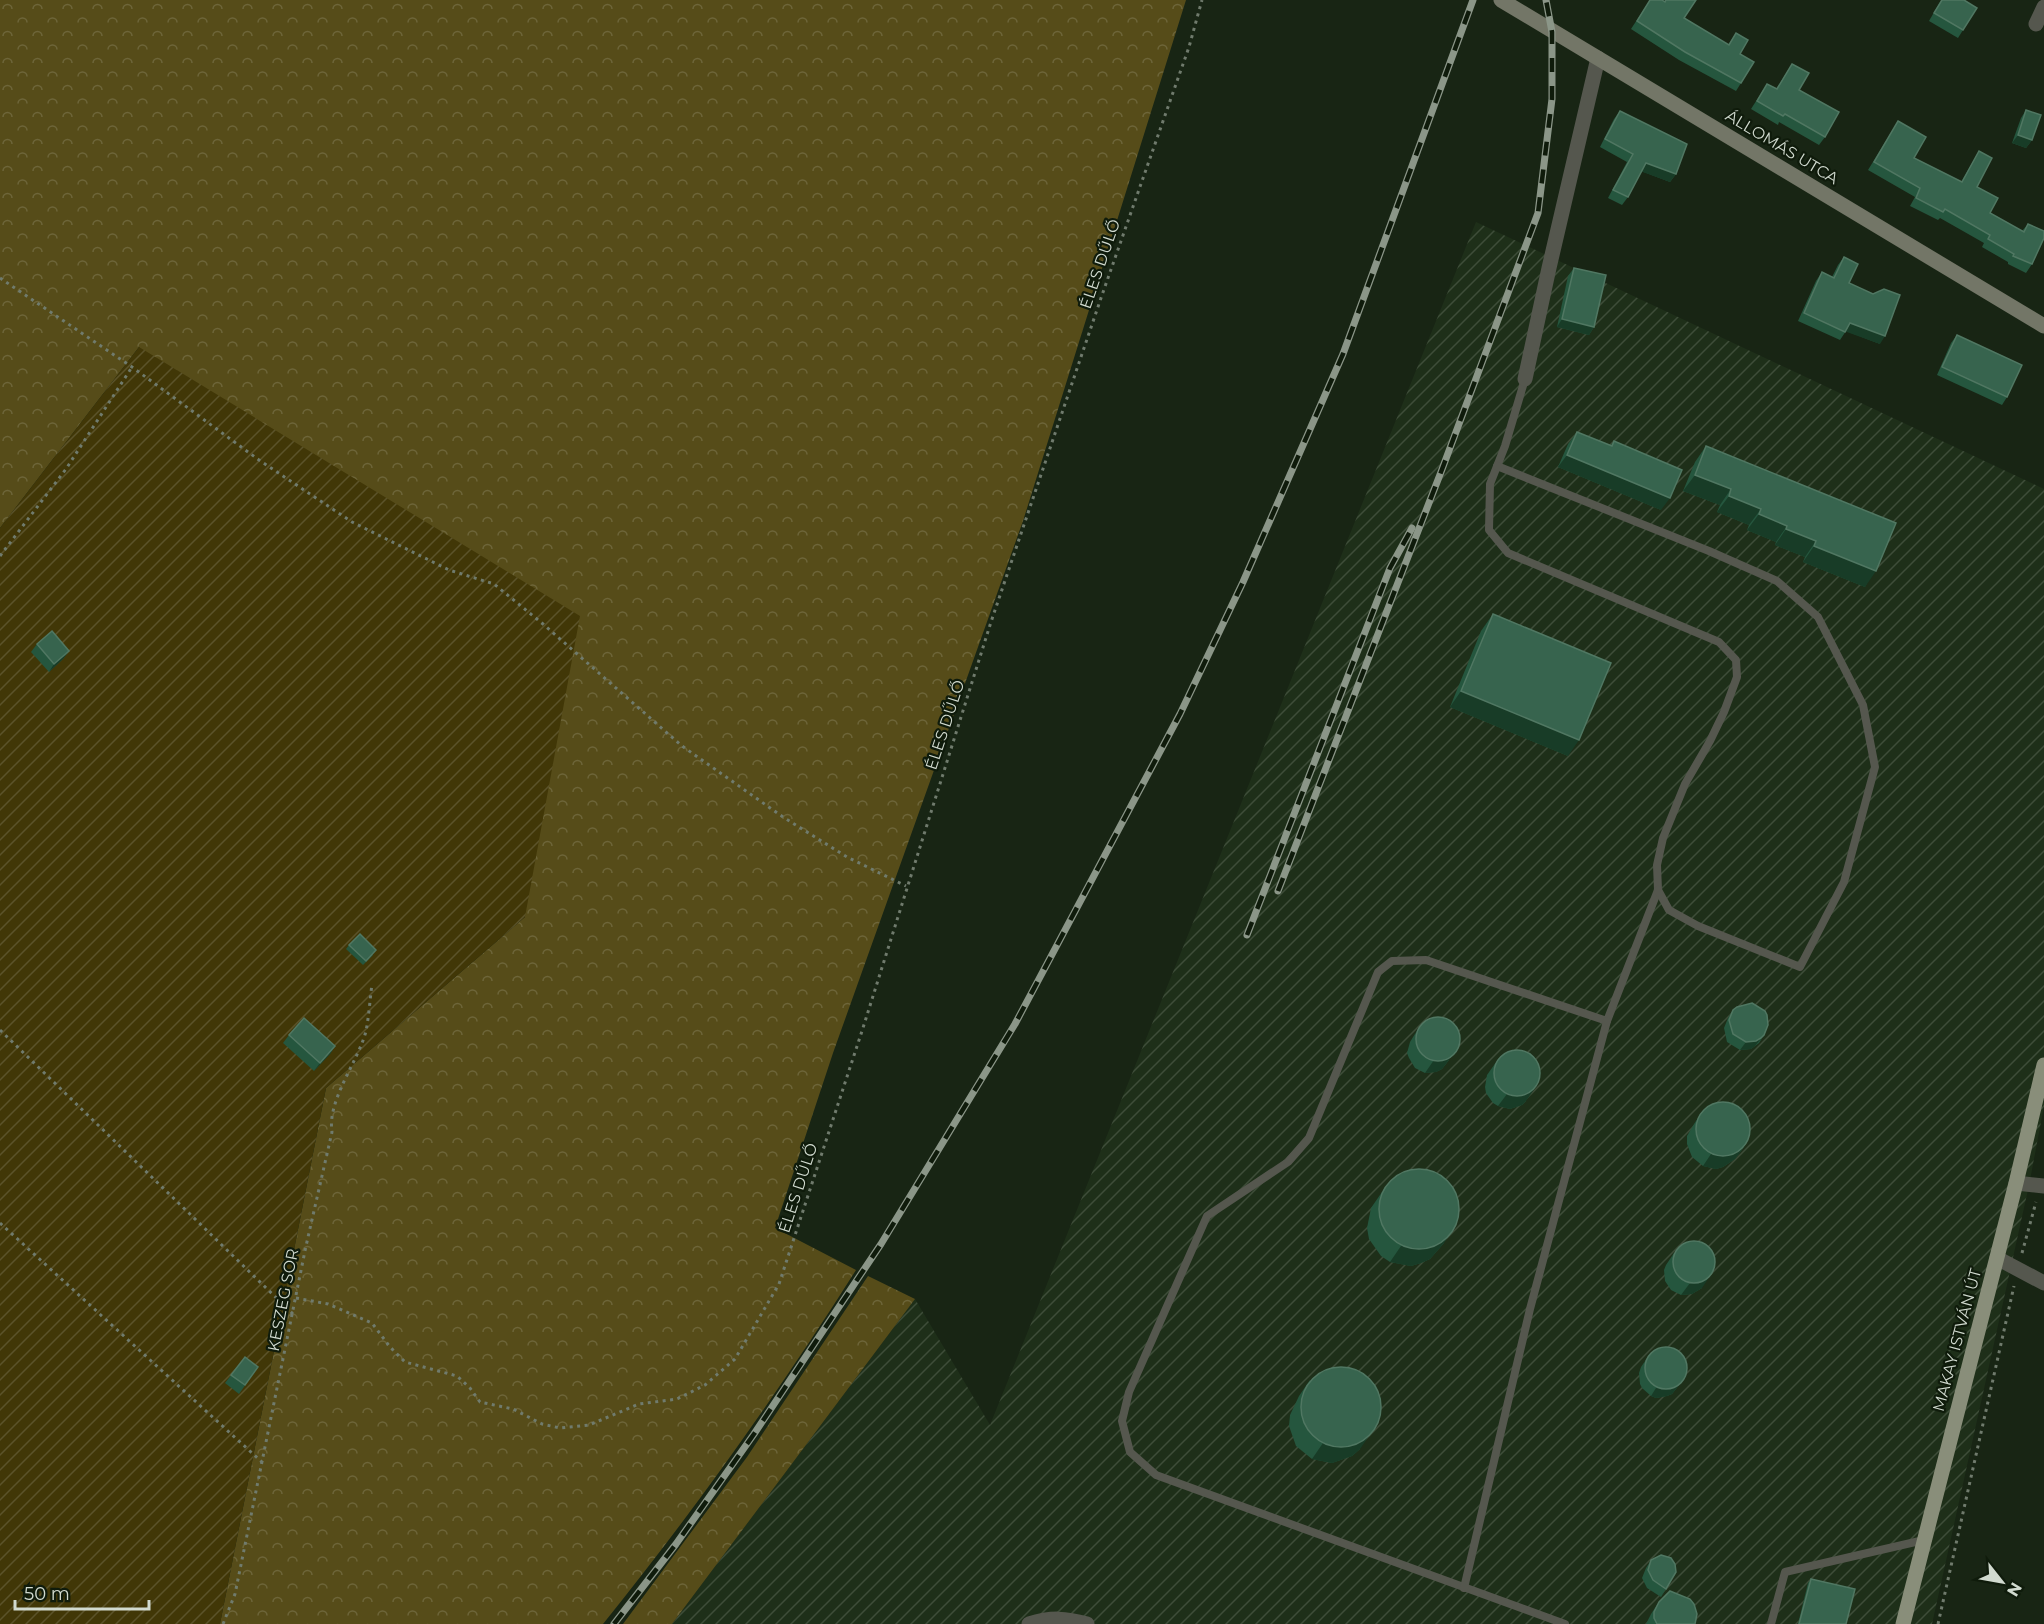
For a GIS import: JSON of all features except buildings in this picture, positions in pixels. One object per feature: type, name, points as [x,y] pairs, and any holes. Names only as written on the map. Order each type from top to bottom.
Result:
[{"type":"main road","name":"ÁLLOMÁS UTCA","points":[[1501,0],[2044,326]]},
{"type":"main road","name":"MAKAY ISTVÁN ÚT","points":[[1903,1624],[2044,1065]]},
{"type":"street","points":[[2036,24],[2044,7]]},
{"type":"street","points":[[1525,378],[1598,58]]},
{"type":"street","points":[[2016,1183],[2042,1186]]},
{"type":"street","points":[[1997,1258],[2044,1283]]},
{"type":"street","points":[[1029,1624],[1067,1618],[1087,1624]]},
{"type":"lane","points":[[1464,1588],[1530,1309],[1607,1021],[1658,890],[1657,865],[1663,838],[1684,784],[1710,741],[1737,677],[1736,660],[1719,642],[1508,553],[1489,530],[1490,484],[1525,378]]},
{"type":"lane","points":[[1497,466],[1709,551],[1777,581],[1818,617],[1863,705],[1875,767],[1844,882],[1800,967],[1689,921],[1669,910],[1658,890]]},
{"type":"lane","points":[[1566,1624],[1156,1474],[1130,1452],[1122,1421],[1129,1392],[1207,1216],[1288,1162],[1309,1138],[1378,972],[1392,961],[1426,960],[1607,1021]]},
{"type":"lane","points":[[1771,1624],[1785,1572],[1924,1540]]},
{"type":"path","name":"ÉLES DŰLŐ","points":[[296,1298],[328,1304],[372,1323],[405,1362],[457,1376],[480,1402],[513,1409],[542,1424],[560,1428],[589,1425],[639,1404],[676,1399],[705,1385],[735,1359],[779,1284],[862,1031],[991,622],[1101,298],[1190,47],[1202,0]]},
{"type":"path","points":[[0,278],[145,376],[259,460],[352,522],[449,570],[494,584],[682,746],[783,817],[847,857],[906,886]]},
{"type":"path","points":[[0,556],[66,469],[132,367]]},
{"type":"path","name":"KESZEG SOR","points":[[223,1624],[235,1594],[332,1132],[331,1123],[342,1085],[365,1032],[372,984]]},
{"type":"path","points":[[0,1030],[293,1314]]},
{"type":"path","points":[[1938,1624],[2017,1269],[2042,1186]]},
{"type":"path","points":[[0,1223],[262,1463]]},
{"type":"shaded area","points":[[1476,222],[2044,489],[2044,1106],[2029,1185],[1932,1624],[672,1624],[915,1299],[990,1425]]},
{"type":"shaded area","points":[[139,347],[580,616],[525,917],[326,1088],[220,1624],[0,1624],[0,528]]},
{"type":"green space","points":[[0,0],[1186,0],[1023,521],[833,1053],[775,1228],[856,1270],[797,1361],[735,1450],[603,1624],[220,1624],[326,1088],[525,917],[139,347],[0,528]]},
{"type":"green space","points":[[868,1276],[915,1299],[672,1624],[623,1624],[747,1457]]},
{"type":"railway","points":[[614,1624],[676,1544],[754,1434],[881,1244],[1015,1024],[1180,714],[1243,582],[1343,354],[1473,0]]},
{"type":"railway","points":[[1278,891],[1441,472],[1538,213],[1552,99],[1552,32],[1546,0]]},
{"type":"railway","points":[[1247,935],[1390,568],[1412,528]]}]
